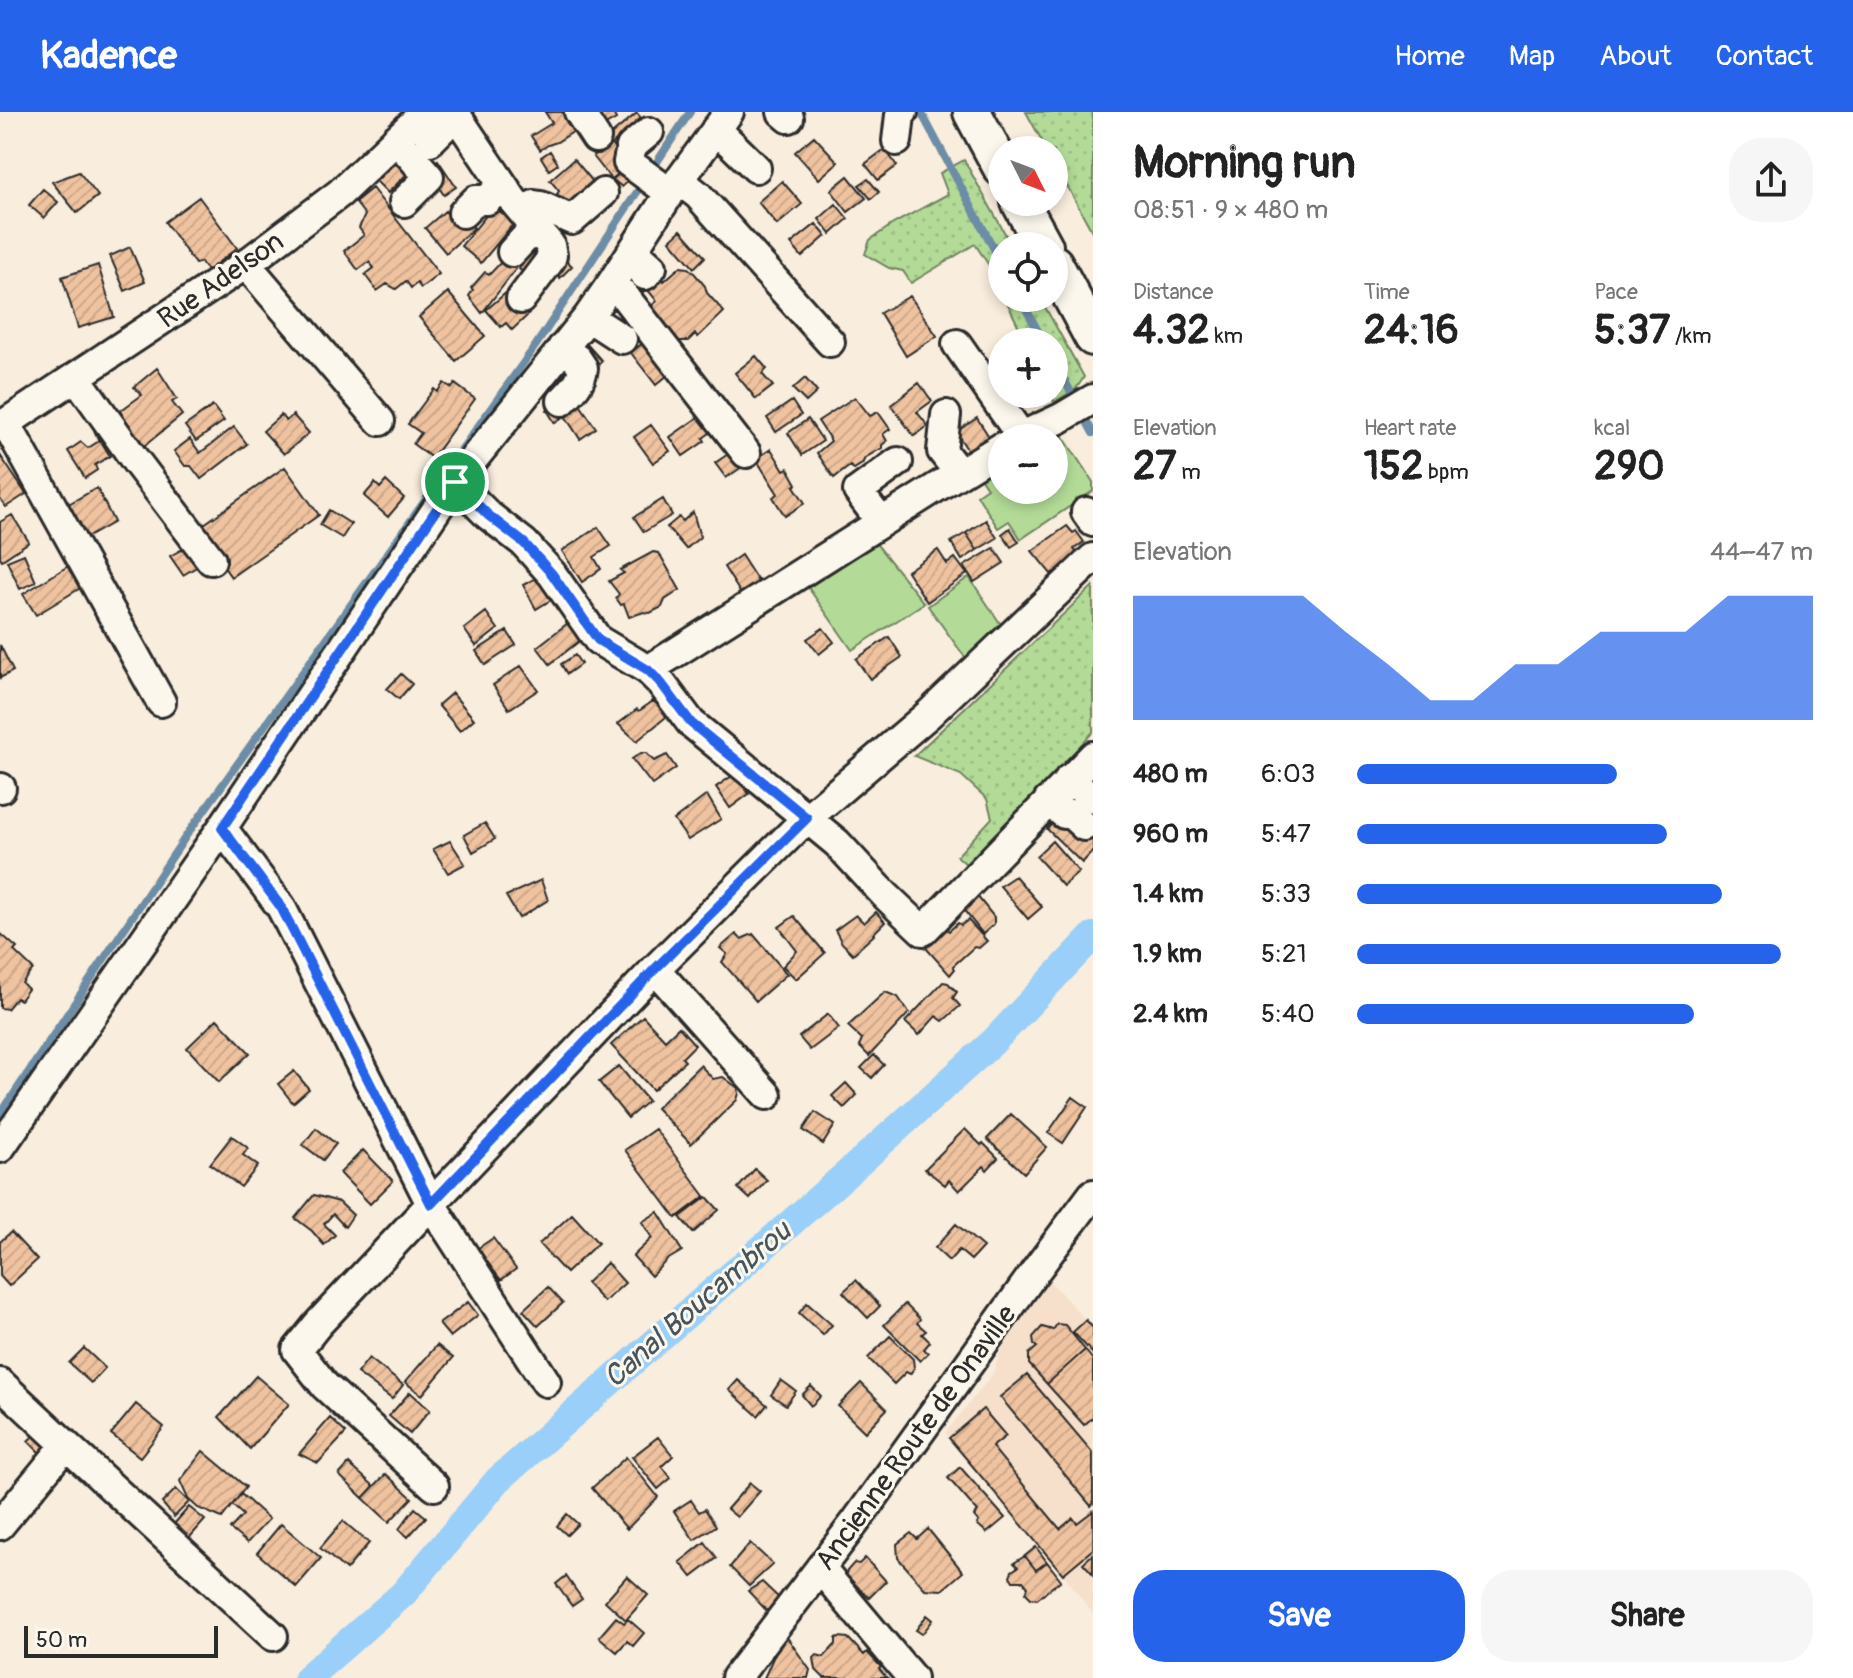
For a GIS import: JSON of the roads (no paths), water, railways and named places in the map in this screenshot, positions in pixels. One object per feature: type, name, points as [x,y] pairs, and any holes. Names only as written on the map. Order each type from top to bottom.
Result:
[{"type":"main road","points":[[972,112],[988,142]]},
{"type":"main road","points":[[1068,290],[1093,337]]},
{"type":"street","name":"Rue Adelson","points":[[3,425],[246,264],[340,193],[426,112]]},
{"type":"street","points":[[426,112],[443,128],[430,141]]},
{"type":"street","points":[[454,112],[503,185],[550,245],[552,255],[521,299]]},
{"type":"street","points":[[579,112],[596,138]]},
{"type":"street","points":[[897,141],[903,112]]},
{"type":"street","points":[[0,1148],[222,828],[455,482],[611,284],[639,263],[661,182],[722,121],[756,168]]},
{"type":"street","points":[[649,132],[631,147],[628,162],[661,182],[698,195],[830,342]]},
{"type":"street","points":[[396,139],[429,177],[404,202]]},
{"type":"street","points":[[463,213],[476,200],[487,200],[503,185]]},
{"type":"street","points":[[512,252],[533,224],[534,205],[572,220],[603,193]]},
{"type":"street","points":[[246,264],[380,421]]},
{"type":"street","points":[[611,284],[622,293],[746,453]]},
{"type":"street","points":[[588,317],[622,339]]},
{"type":"street","points":[[957,344],[1003,424]]},
{"type":"street","points":[[562,348],[583,368],[576,387],[562,401]]},
{"type":"street","points":[[76,377],[211,560]]},
{"type":"street","points":[[1048,424],[1093,399]]},
{"type":"street","points":[[946,415],[942,451],[959,473]]},
{"type":"street","points":[[3,425],[161,702]]},
{"type":"street","points":[[648,670],[988,456]]},
{"type":"street","points":[[881,522],[858,491],[898,462]]},
{"type":"street","points":[[455,482],[488,515],[524,543],[552,574],[598,640],[648,670],[691,723],[837,843],[923,931],[1062,816],[1069,779],[1093,756]]},
{"type":"street","points":[[434,1486],[325,1386],[297,1350],[318,1324],[655,969],[807,818],[929,714],[1093,558]]},
{"type":"street","points":[[1069,779],[1093,798]]},
{"type":"street","points":[[222,828],[281,907],[431,1204],[546,1382]]},
{"type":"street","points":[[655,969],[767,1095]]},
{"type":"street","name":"Ancienne Route de Onaville","points":[[736,1678],[857,1520],[1093,1194]]},
{"type":"street","points":[[0,1383],[273,1636]]},
{"type":"street","points":[[0,1525],[66,1445]]},
{"type":"street","points":[[820,1568],[912,1678]]},
{"type":"waterway","points":[[0,1115],[186,836],[536,345],[690,112]]},
{"type":"waterway","points":[[921,112],[988,238]]},
{"type":"waterway","points":[[1028,312],[1036,328]]},
{"type":"waterway","points":[[1068,387],[1093,433]]},
{"type":"waterway","name":"Canal Boucambrou","points":[[307,1678],[403,1594],[498,1480],[993,1042],[1093,936]]}]
